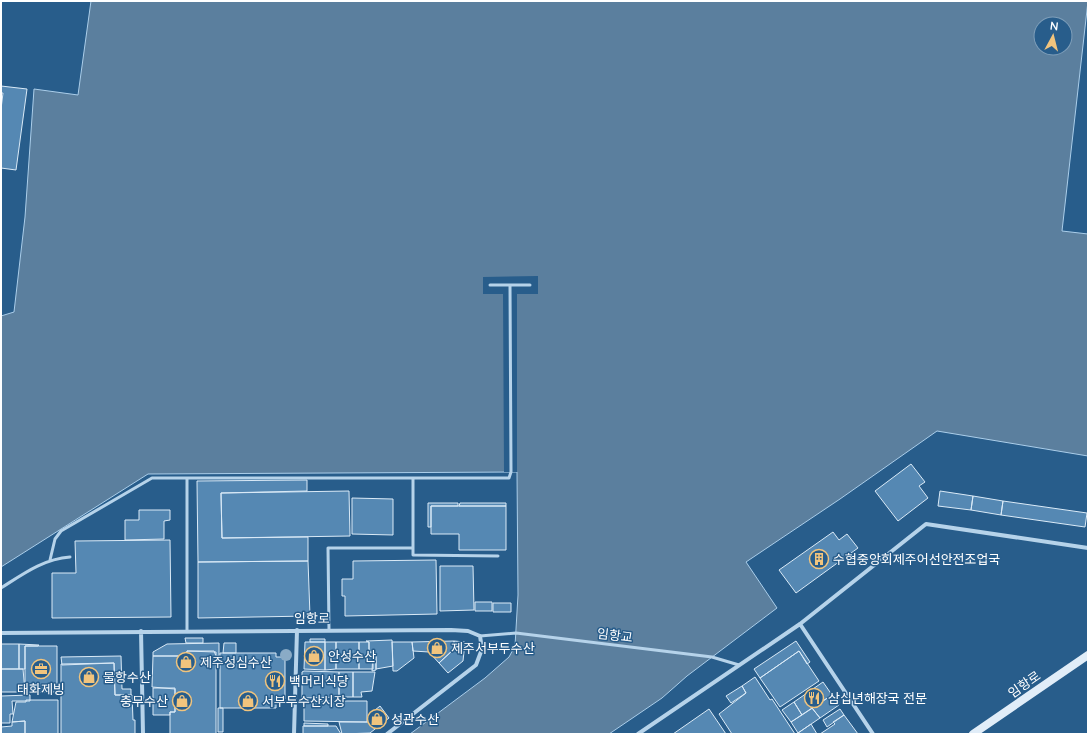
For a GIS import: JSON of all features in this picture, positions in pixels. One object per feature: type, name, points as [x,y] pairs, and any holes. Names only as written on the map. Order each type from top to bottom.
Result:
[{"type":"main road","name":"임항로","points":[[973,734],[1088,655]]},
{"type":"street","points":[[638,734],[800,624],[926,524],[1088,548]]},
{"type":"street","points":[[800,624],[873,734]]},
{"type":"street","points":[[294,734],[297,630]]},
{"type":"street","name":"임항로","points":[[1,633],[451,630],[468,631],[480,636]]},
{"type":"street","points":[[141,631],[143,734]]},
{"type":"street","points":[[387,734],[476,665],[482,649],[480,636]]},
{"type":"lane","points":[[490,285],[530,285]]},
{"type":"lane","points":[[50,560],[56,539],[61,531],[152,478],[506,479],[510,476],[510,285]]},
{"type":"lane","points":[[187,478],[187,631]]},
{"type":"lane","points":[[412,478],[413,555],[498,556]]},
{"type":"lane","points":[[329,630],[328,548],[413,548]]},
{"type":"lane","points":[[1,588],[34,567],[50,560],[70,557]]},
{"type":"lane","name":"임항교","points":[[480,636],[516,633],[712,657],[739,665]]},
{"type":"water","points":[[91,1],[1088,1],[1062,231],[1088,234],[1088,456],[937,431],[840,499],[746,562],[777,608],[687,676],[662,698],[609,734],[410,734],[485,678],[509,657],[515,646],[518,595],[517,472],[148,474],[1,567],[1,316],[14,312],[25,217],[34,89],[78,95]]},
{"type":"pier","points":[[538,276],[538,294],[517,294],[517,472],[504,472],[503,294],[483,294],[483,277]]},
{"type":"building","points":[[1,86],[27,89],[16,170],[1,168],[1,109],[3,93],[1,93]]},
{"type":"building","points":[[911,464],[925,482],[919,486],[928,498],[898,521],[875,491]]},
{"type":"building","points":[[307,480],[307,491],[221,493],[222,538],[308,537],[308,561],[198,562],[197,481]]},
{"type":"building","points":[[349,491],[350,536],[222,538],[221,493]]},
{"type":"building","points":[[940,491],[973,496],[971,510],[938,506]]},
{"type":"building","points":[[973,496],[1003,501],[1001,515],[971,510]]},
{"type":"building","points":[[352,498],[393,499],[393,535],[352,534]]},
{"type":"building","points":[[1003,501],[1087,513],[1085,527],[1001,515]]},
{"type":"building","points":[[428,503],[458,503],[458,506],[431,506],[431,527],[428,527]]},
{"type":"building","points":[[460,503],[506,503],[506,506],[459,506]]},
{"type":"building","points":[[431,506],[506,506],[506,550],[459,550],[459,534],[431,534]]},
{"type":"building","points":[[139,510],[170,510],[170,520],[164,521],[164,539],[125,540],[125,520],[139,520]]},
{"type":"building","name":"수협중앙회제주어선안전조업국","points":[[833,532],[839,540],[847,534],[858,548],[796,593],[779,570]]},
{"type":"building","points":[[170,540],[171,617],[52,618],[52,573],[76,573],[75,541]]},
{"type":"building","points":[[436,560],[437,614],[345,616],[345,596],[342,596],[342,579],[353,579],[353,561]]},
{"type":"building","points":[[308,561],[310,616],[198,618],[198,562]]},
{"type":"building","points":[[440,566],[473,566],[474,610],[440,611]]},
{"type":"building","points":[[475,602],[492,602],[492,611],[475,611]]},
{"type":"building","points":[[493,603],[511,603],[511,612],[493,612]]},
{"type":"building","points":[[185,638],[203,638],[203,643],[186,643]]},
{"type":"building","points":[[310,639],[325,639],[325,642],[310,642]]},
{"type":"building","points":[[392,640],[393,666],[376,669],[376,653],[369,652],[369,642],[366,641]]},
{"type":"building","points":[[454,641],[454,649],[439,663],[429,652],[413,651],[412,642]]},
{"type":"building","points":[[454,641],[465,642],[463,661],[448,673],[439,663],[454,649]]},
{"type":"building","points":[[796,641],[810,662],[807,664],[799,651],[760,678],[754,669]]},
{"type":"building","points":[[305,642],[325,642],[325,670],[304,669]]},
{"type":"building","points":[[325,642],[336,642],[336,669],[325,670]]},
{"type":"building","points":[[336,642],[359,642],[359,669],[336,669]]},
{"type":"building","points":[[359,642],[369,642],[369,652],[373,652],[373,669],[359,669]]},
{"type":"building","points":[[392,642],[412,642],[414,658],[397,671],[393,671]]},
{"type":"building","points":[[219,643],[219,656],[216,656],[214,651],[187,651],[186,656],[153,656],[153,652],[167,644]]},
{"type":"building","points":[[224,643],[236,643],[236,653],[223,653]]},
{"type":"building","points":[[1,644],[19,644],[19,669],[1,669]]},
{"type":"building","points":[[19,644],[39,645],[25,646],[25,669],[19,669]]},
{"type":"building","points":[[25,646],[57,646],[57,692],[25,692]]},
{"type":"building","points":[[187,651],[216,652],[216,734],[170,734],[170,712],[175,712],[175,689],[152,687],[153,656],[186,656]]},
{"type":"building","points":[[799,651],[819,681],[780,707],[760,678]]},
{"type":"building","points":[[220,653],[276,653],[276,657],[285,657],[285,699],[276,699],[276,708],[220,708]]},
{"type":"building","points":[[373,653],[376,653],[376,670],[372,671]]},
{"type":"building","points":[[121,656],[122,689],[131,689],[131,695],[115,695],[114,663],[62,665],[61,657]]},
{"type":"building","points":[[114,663],[115,695],[132,695],[135,734],[61,734],[61,664]]},
{"type":"building","points":[[1,669],[23,669],[25,692],[1,692]]},
{"type":"building","points":[[302,672],[339,672],[339,697],[302,698]]},
{"type":"building","points":[[339,672],[353,672],[353,697],[339,697]]},
{"type":"building","points":[[353,672],[375,672],[372,691],[361,692],[362,697],[353,697]]},
{"type":"building","points":[[755,677],[770,700],[772,699],[795,734],[732,734],[719,714],[746,693],[742,686]]},
{"type":"building","points":[[823,682],[832,695],[802,715],[794,702]]},
{"type":"building","points":[[742,686],[746,693],[731,703],[726,696]]},
{"type":"building","points":[[153,688],[175,688],[175,712],[170,712],[170,715],[153,715]]},
{"type":"building","points":[[30,695],[30,701],[12,701],[13,714],[10,714],[10,723],[1,723],[1,696]]},
{"type":"building","points":[[832,695],[839,705],[820,718],[812,708]]},
{"type":"building","points":[[26,700],[58,700],[58,734],[25,734],[25,721],[12,722],[16,702],[26,702]]},
{"type":"building","points":[[304,701],[367,701],[367,722],[304,721]]},
{"type":"building","points":[[794,702],[802,715],[791,722],[782,710]]},
{"type":"building","points":[[380,706],[389,718],[370,733],[342,734],[339,722],[369,722],[369,715]]},
{"type":"building","points":[[218,708],[223,708],[223,732],[218,732]]},
{"type":"building","points":[[812,708],[820,718],[798,733],[791,722]]},
{"type":"building","points":[[709,709],[726,734],[673,734]]},
{"type":"building","points":[[840,709],[844,715],[827,727],[823,720]]},
{"type":"building","points":[[844,715],[858,734],[820,734],[835,724],[833,722]]},
{"type":"building","points":[[25,721],[25,734],[1,734],[1,727],[12,726],[12,722]]},
{"type":"building","points":[[304,723],[328,724],[328,726],[304,726]]},
{"type":"building","points":[[811,724],[817,734],[796,734],[798,733]]},
{"type":"building","points":[[303,726],[336,726],[341,734],[303,734]]},
{"type":"place","name":"수협중앙회제주어선안전조업국","points":[[819,559]]},
{"type":"place","name":"제주서부두수산","points":[[437,648]]},
{"type":"place","name":"안성수산","points":[[314,656]]},
{"type":"place","name":"제주성심수산","points":[[186,662]]},
{"type":"place","name":"태화제빙","points":[[41,669]]},
{"type":"place","name":"물항수산","points":[[89,677]]},
{"type":"place","name":"백머리식당","points":[[275,681]]},
{"type":"place","name":"삼십년해장국 전문","points":[[814,698]]},
{"type":"place","name":"충무수산","points":[[182,701]]},
{"type":"place","name":"서부두수산시장","points":[[248,701]]},
{"type":"place","name":"성관수산","points":[[377,719]]}]
